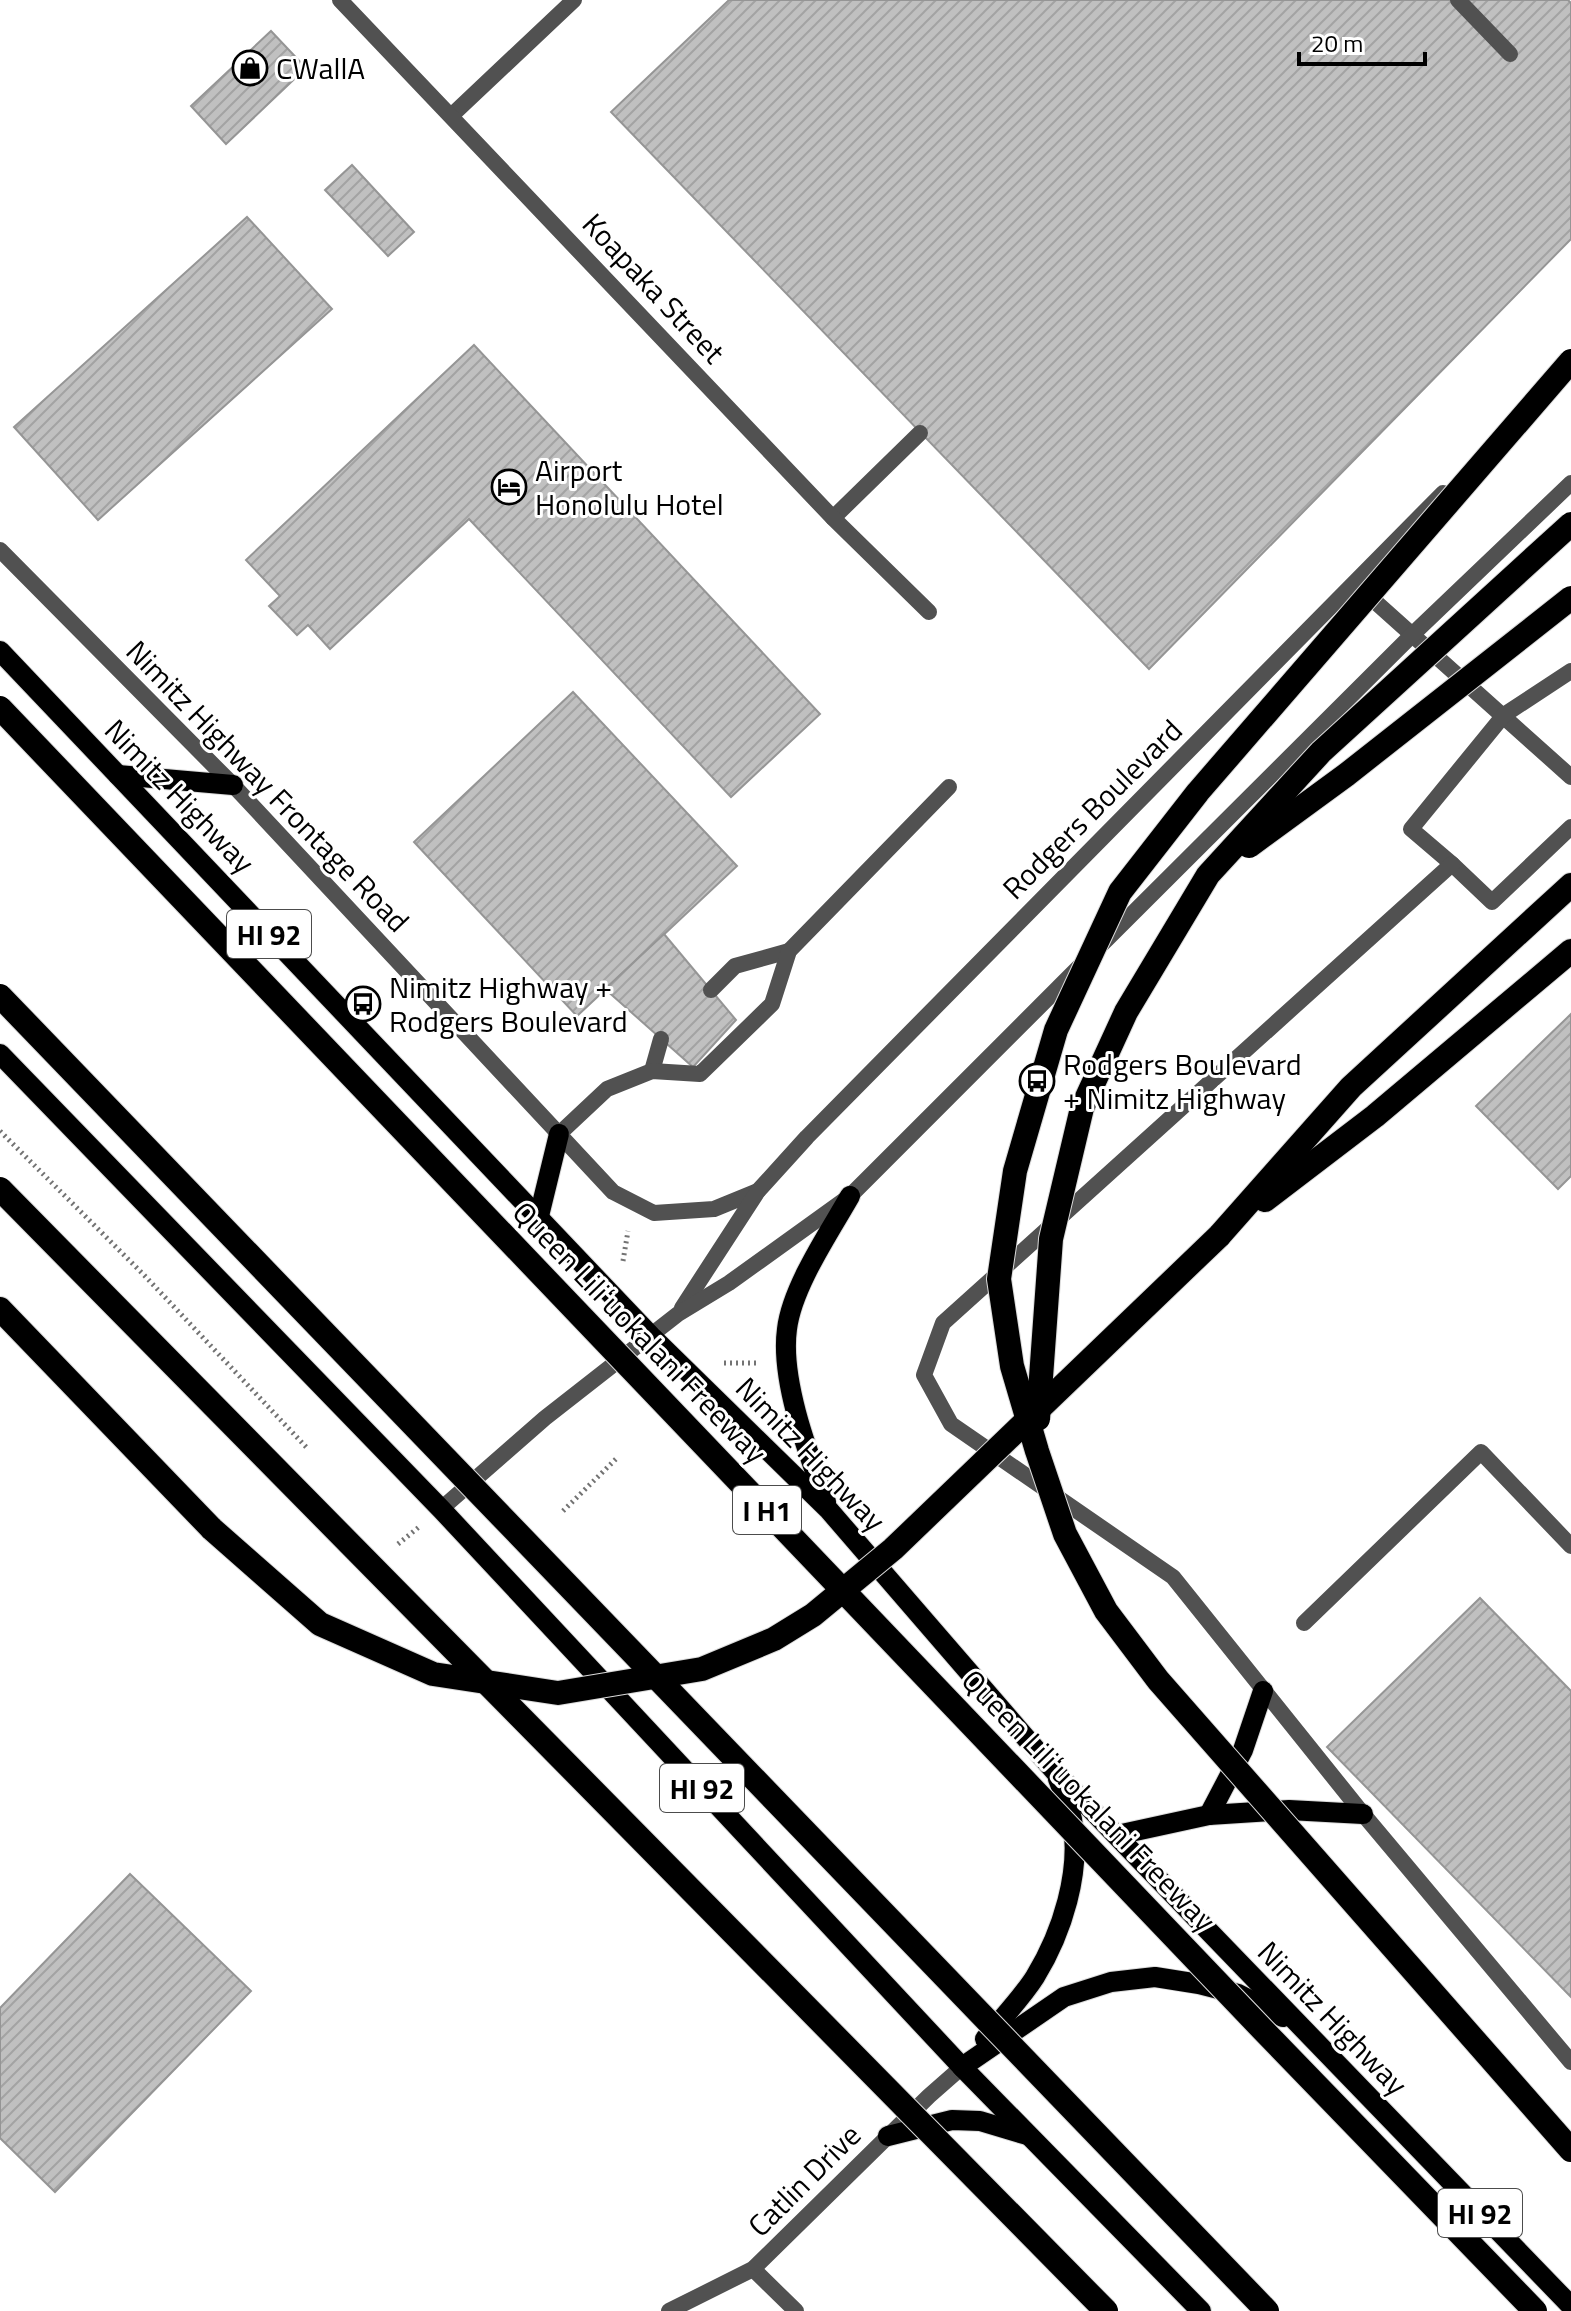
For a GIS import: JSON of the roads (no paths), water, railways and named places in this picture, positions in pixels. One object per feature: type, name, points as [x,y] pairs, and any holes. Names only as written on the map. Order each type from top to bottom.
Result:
[{"type":"highway","points":[[1571,363],[1198,792],[1120,892],[1056,1030],[1015,1171],[999,1279],[1012,1366],[1037,1451],[1065,1534],[1106,1611],[1158,1680],[1571,2150]]},
{"type":"highway","points":[[1037,1451],[1042,1337],[1051,1239],[1082,1108],[1126,1012],[1208,875],[1321,752],[1571,524]]},
{"type":"highway","points":[[1208,875],[1346,775],[1571,598]]},
{"type":"highway","name":"Queen Liliʻuokalani Freeway","points":[[0,708],[1535,2311]]},
{"type":"highway","points":[[0,1309],[212,1529],[320,1624],[433,1674],[558,1693],[702,1669],[774,1639],[813,1615],[893,1549],[1219,1236],[1351,1087],[1571,885]]},
{"type":"highway","points":[[1219,1236],[1375,1116],[1571,951]]},
{"type":"highway","points":[[0,996],[1267,2311]]},
{"type":"highway","points":[[0,1189],[1106,2311]]},
{"type":"main road","name":"Nimitz Highway","points":[[0,651],[651,1336],[828,1509],[1057,1774],[1571,2306]]},
{"type":"main road","points":[[118,775],[233,785]]},
{"type":"main road","name":"HI 92","points":[[0,1054],[441,1509],[962,2067],[1201,2311]]},
{"type":"main road","points":[[539,1216],[559,1134]]},
{"type":"main road","points":[[828,1509],[805,1446],[788,1373],[787,1328],[802,1283],[850,1196]]},
{"type":"main road","points":[[1209,1815],[1243,1750],[1263,1691]]},
{"type":"main road","points":[[962,2067],[1034,1979],[1050,1950],[1062,1916],[1075,1856],[1072,1819],[1057,1774]]},
{"type":"main road","points":[[1117,1835],[1209,1815],[1289,1810],[1363,1814]]},
{"type":"main road","points":[[962,2067],[1064,1997],[1111,1982],[1155,1977],[1199,1984],[1238,1994],[1294,2022]]},
{"type":"main road","points":[[888,2136],[952,2120],[980,2121],[1029,2136]]},
{"type":"street","name":"Koapaka Street","points":[[340,0],[833,518],[929,612]]},
{"type":"street","points":[[451,116],[574,0]]},
{"type":"street","points":[[1458,0],[1510,54]]},
{"type":"street","name":"Rodgers Boulevard","points":[[678,1314],[758,1191],[807,1137],[1571,363]]},
{"type":"street","points":[[833,518],[920,433]]},
{"type":"street","name":"Rodgers Boulevard","points":[[441,1509],[545,1418],[678,1314],[729,1283],[850,1196],[1413,634],[1571,483]]},
{"type":"street","name":"Nimitz Highway Frontage Road","points":[[0,550],[233,785],[613,1192],[654,1213],[714,1209],[758,1191]]},
{"type":"street","points":[[1353,582],[1571,777]]},
{"type":"street","points":[[1571,671],[1504,715],[1411,829],[1492,902],[1571,827]]},
{"type":"street","points":[[559,1134],[607,1089],[652,1071],[700,1074],[772,1004],[789,951],[949,787]]},
{"type":"street","points":[[1452,864],[943,1323],[924,1375],[951,1424],[1173,1577],[1363,1814],[1571,2062]]},
{"type":"street","points":[[711,990],[735,966],[789,951]]},
{"type":"street","points":[[652,1071],[661,1039]]},
{"type":"street","points":[[1304,1623],[1481,1452],[1571,1546]]},
{"type":"street","name":"Catlin Drive","points":[[669,2311],[753,2269],[962,2067]]},
{"type":"street","points":[[753,2269],[796,2311]]},
{"type":"place","name":"CWallA","points":[[250,68]]},
{"type":"place","name":"Airport Honolulu Hotel","points":[[509,487]]},
{"type":"place","name":"Nimitz Highway + Rodgers Boulevard","points":[[363,1004]]},
{"type":"place","name":"Rodgers Boulevard + Nimitz Highway","points":[[1037,1081]]}]
